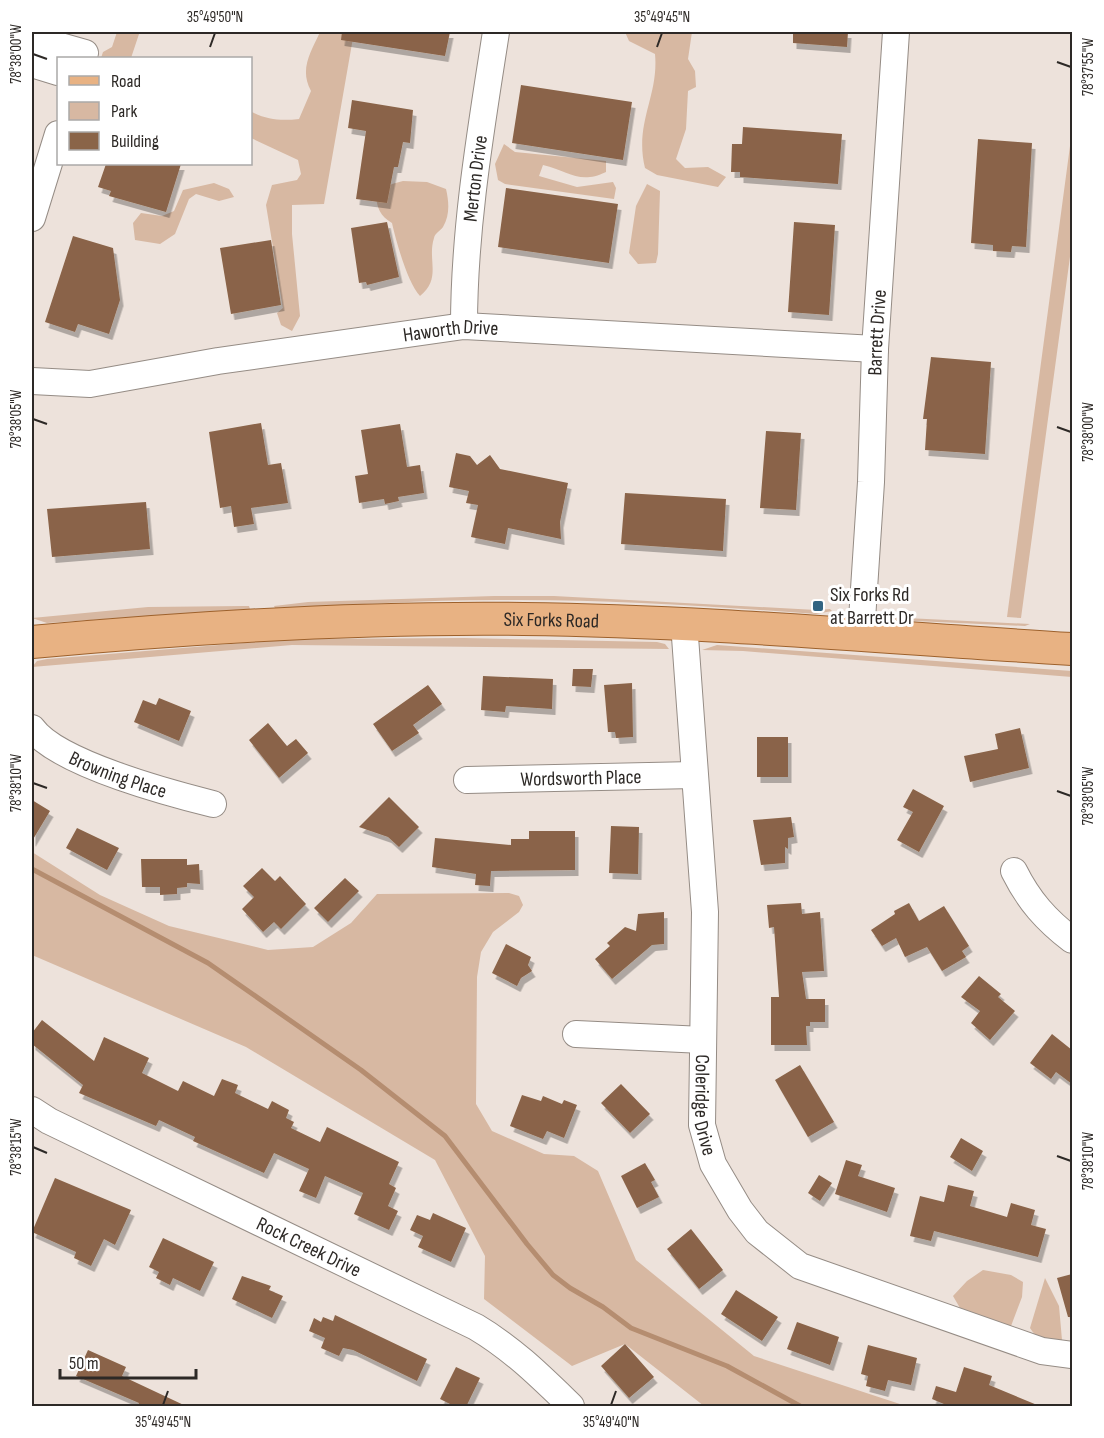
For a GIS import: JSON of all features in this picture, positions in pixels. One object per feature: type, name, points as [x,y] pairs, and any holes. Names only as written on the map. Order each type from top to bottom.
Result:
[{"type":"main road","name":"Six Forks Road","points":[[32,642],[124,633],[378,620],[523,619],[684,623],[1072,650]]},
{"type":"street","name":"Merton Drive","points":[[464,326],[464,286],[472,196],[496,32]]},
{"type":"street","name":"Barrett Drive","points":[[861,635],[871,482],[875,349],[896,32]]},
{"type":"street","points":[[32,38],[86,48]]},
{"type":"street","points":[[32,64],[57,72]]},
{"type":"street","points":[[32,218],[57,137]]},
{"type":"street","name":"Haworth Drive","points":[[32,381],[90,384],[196,365],[464,326],[875,349]]},
{"type":"street","name":"Coleridge Drive","points":[[684,623],[705,912],[702,1125],[713,1164],[740,1210],[778,1252],[800,1266],[828,1278],[1042,1351],[1072,1355]]},
{"type":"street","name":"Browning Place","points":[[32,728],[50,747],[76,760],[213,804]]},
{"type":"street","name":"Wordsworth Place","points":[[467,780],[694,775]]},
{"type":"street","points":[[1014,871],[1028,899],[1038,911],[1072,940]]},
{"type":"street","points":[[576,1034],[703,1040]]},
{"type":"street","name":"Rock Creek Drive","points":[[32,1110],[49,1121],[476,1328],[503,1343],[570,1407]]},
{"type":"green space","points":[[117,32],[146,32],[139,34],[131,57],[101,57],[103,52],[112,47]]},
{"type":"green space","points":[[320,32],[354,32],[324,204],[292,205],[292,234],[300,316],[292,331],[281,325],[277,313],[283,308],[266,205],[272,185],[297,180],[301,174],[298,160],[252,138],[252,112],[274,119],[299,119],[311,91],[306,75],[310,54]]},
{"type":"green space","points":[[625,32],[692,32],[688,59],[695,71],[696,87],[688,91],[686,129],[676,159],[685,168],[708,167],[726,177],[718,187],[657,175],[645,168],[642,137],[654,83],[655,54],[629,41]]},
{"type":"green space","points":[[504,144],[515,152],[606,161],[606,172],[597,176],[574,176],[543,165],[539,176],[577,187],[613,182],[616,188],[614,199],[505,184],[498,180],[495,164]]},
{"type":"green space","points":[[1070,146],[1072,147],[1072,242],[1021,618],[1007,617]]},
{"type":"green space","points":[[403,181],[427,182],[446,189],[448,199],[447,218],[443,227],[436,233],[432,246],[432,276],[427,289],[420,296],[407,272],[392,223],[382,214],[376,200],[376,195],[392,184]]},
{"type":"green space","points":[[214,183],[229,189],[234,197],[219,201],[196,194],[189,199],[175,234],[160,244],[135,240],[133,223],[141,213],[162,216],[174,211],[183,190]]},
{"type":"green space","points":[[647,184],[660,191],[658,254],[656,263],[638,264],[629,253],[636,206]]},
{"type":"green space","points":[[554,596],[830,609],[832,611],[816,614],[657,604],[538,600],[442,601],[275,608],[274,606],[308,602]]},
{"type":"green space","points":[[249,606],[250,609],[47,623],[32,618],[148,607]]},
{"type":"green space","points":[[886,617],[1030,624],[1025,626],[894,620]]},
{"type":"green space","points":[[464,638],[657,642],[665,644],[669,649],[292,645],[32,667],[37,661],[47,659],[294,639]]},
{"type":"green space","points":[[717,645],[1072,671],[1072,677],[743,651],[702,650]]},
{"type":"green space","points":[[32,852],[100,895],[169,926],[268,950],[313,947],[351,923],[377,894],[509,893],[519,896],[523,905],[519,912],[493,932],[481,952],[477,977],[476,1104],[492,1131],[544,1154],[574,1156],[598,1171],[636,1260],[754,1356],[906,1406],[704,1406],[625,1344],[572,1366],[484,1299],[485,1256],[435,1160],[246,1047],[32,955]]},
{"type":"green space","points":[[983,1270],[1011,1275],[1023,1282],[1022,1297],[1011,1326],[960,1308],[953,1296],[967,1281]]},
{"type":"green space","points":[[1045,1278],[1059,1306],[1062,1340],[1043,1339],[1036,1336],[1030,1328]]},
{"type":"building","points":[[342,32],[450,32],[445,56],[341,40]]},
{"type":"building","points":[[793,32],[848,32],[847,47],[793,43]]},
{"type":"building","points":[[521,85],[632,102],[623,160],[512,143]]},
{"type":"building","points":[[352,100],[413,110],[410,143],[403,142],[398,167],[394,167],[387,203],[356,199],[366,131],[348,128]]},
{"type":"building","points":[[743,127],[842,134],[838,184],[740,177],[740,172],[731,172],[732,144],[742,144]]},
{"type":"building","points":[[978,139],[1032,143],[1026,247],[1012,246],[1011,252],[993,251],[993,245],[971,243]]},
{"type":"building","points":[[106,165],[181,165],[166,212],[109,196],[111,191],[98,187]]},
{"type":"building","points":[[506,188],[618,204],[609,263],[498,247]]},
{"type":"building","points":[[387,222],[399,277],[367,285],[366,282],[359,283],[351,228]]},
{"type":"building","points":[[794,222],[835,225],[829,315],[788,312]]},
{"type":"building","points":[[73,236],[113,248],[120,300],[109,334],[78,324],[75,332],[45,322]]},
{"type":"building","points":[[271,240],[281,305],[231,314],[220,248]]},
{"type":"building","points":[[931,357],[991,362],[985,454],[925,450],[927,419],[923,419]]},
{"type":"building","points":[[261,423],[268,465],[281,463],[288,503],[251,508],[254,524],[234,527],[231,506],[220,508],[209,432]]},
{"type":"building","points":[[400,424],[407,467],[420,465],[424,493],[398,497],[399,501],[385,504],[384,499],[359,503],[355,476],[368,474],[361,430]]},
{"type":"building","points":[[766,431],[801,433],[796,510],[760,508]]},
{"type":"building","points":[[456,453],[470,456],[477,465],[490,455],[500,469],[568,483],[560,522],[561,539],[508,528],[505,544],[471,537],[478,505],[466,503],[469,491],[449,487]]},
{"type":"building","points":[[625,493],[726,499],[723,551],[621,544]]},
{"type":"building","points":[[146,502],[150,549],[52,557],[47,509]]},
{"type":"building","points":[[573,669],[593,669],[591,687],[572,686]]},
{"type":"building","points":[[483,676],[553,679],[552,709],[506,706],[505,712],[481,710]]},
{"type":"building","points":[[632,683],[633,737],[616,738],[615,732],[608,732],[604,685]]},
{"type":"building","points":[[428,685],[442,704],[413,725],[419,733],[392,751],[373,724]]},
{"type":"building","points":[[159,698],[191,711],[179,741],[134,722],[143,700],[156,705]]},
{"type":"building","points":[[268,723],[287,746],[296,739],[308,753],[279,778],[249,740]]},
{"type":"building","points":[[1020,728],[1029,768],[970,782],[964,756],[998,749],[995,734]]},
{"type":"building","points":[[757,737],[788,737],[788,777],[757,777]]},
{"type":"building","points":[[913,789],[944,806],[919,852],[897,840],[913,812],[903,807]]},
{"type":"building","points":[[389,797],[419,827],[399,847],[388,837],[359,827]]},
{"type":"building","points":[[32,800],[50,811],[32,841]]},
{"type":"building","points":[[791,817],[794,837],[788,838],[788,849],[785,847],[785,863],[761,865],[753,820]]},
{"type":"building","points":[[611,826],[639,827],[638,874],[609,873]]},
{"type":"building","points":[[77,828],[119,848],[107,870],[66,848]]},
{"type":"building","points":[[529,831],[575,831],[575,870],[491,871],[490,886],[475,885],[476,874],[432,867],[435,838],[511,845],[511,839],[529,839]]},
{"type":"building","points":[[141,859],[187,859],[187,865],[199,864],[200,884],[187,883],[187,887],[177,888],[177,894],[160,895],[160,887],[142,887]]},
{"type":"building","points":[[262,868],[275,881],[280,876],[306,904],[281,929],[274,922],[263,932],[242,909],[254,897],[243,886]]},
{"type":"building","points":[[345,878],[359,891],[328,922],[314,908]]},
{"type":"building","points":[[801,903],[802,914],[820,912],[824,971],[802,972],[806,999],[825,999],[825,1022],[810,1022],[810,1026],[806,1026],[807,1045],[771,1045],[771,997],[779,997],[774,927],[769,928],[767,905]]},
{"type":"building","points":[[909,903],[919,921],[944,906],[969,946],[962,951],[966,957],[942,971],[927,947],[905,957],[896,938],[882,946],[871,930],[895,914],[894,911]]},
{"type":"building","points":[[664,912],[664,944],[652,945],[612,979],[595,959],[610,946],[607,943],[625,927],[636,931],[638,914]]},
{"type":"building","points":[[506,944],[531,957],[528,965],[532,971],[521,978],[517,986],[492,973]]},
{"type":"building","points":[[979,976],[1001,994],[998,997],[1015,1011],[990,1040],[971,1023],[980,1011],[961,997]]},
{"type":"building","points":[[42,1020],[94,1061],[104,1037],[149,1058],[142,1073],[178,1091],[183,1081],[214,1096],[222,1079],[238,1085],[235,1093],[268,1109],[272,1101],[289,1110],[286,1118],[294,1122],[291,1128],[320,1142],[327,1127],[399,1162],[389,1184],[396,1188],[388,1206],[398,1211],[389,1230],[354,1214],[363,1193],[325,1176],[316,1198],[299,1191],[309,1169],[274,1153],[264,1173],[193,1141],[195,1137],[159,1120],[156,1126],[79,1093],[83,1085],[32,1044],[32,1033]]},
{"type":"building","points":[[1052,1034],[1072,1050],[1072,1084],[1056,1072],[1051,1079],[1030,1063]]},
{"type":"building","points":[[800,1065],[834,1122],[808,1137],[775,1080]]},
{"type":"building","points":[[621,1084],[650,1114],[630,1133],[601,1103]]},
{"type":"building","points":[[522,1095],[541,1101],[543,1096],[562,1104],[564,1100],[577,1105],[564,1138],[547,1131],[543,1139],[510,1126]]},
{"type":"building","points":[[961,1138],[983,1151],[972,1171],[950,1157]]},
{"type":"building","points":[[846,1160],[862,1165],[858,1176],[895,1188],[887,1212],[835,1194]]},
{"type":"building","points":[[645,1163],[655,1180],[651,1182],[659,1197],[637,1208],[621,1176]]},
{"type":"building","points":[[819,1175],[832,1183],[820,1201],[808,1193]]},
{"type":"building","points":[[55,1178],[131,1210],[115,1245],[104,1239],[91,1266],[74,1258],[76,1252],[32,1232]]},
{"type":"building","points":[[948,1185],[974,1191],[970,1206],[1007,1217],[1011,1203],[1035,1210],[1031,1225],[1046,1229],[1038,1257],[934,1231],[931,1241],[910,1236],[920,1196],[944,1202]]},
{"type":"building","points":[[433,1213],[466,1228],[451,1262],[418,1247],[423,1236],[410,1230],[417,1215],[430,1220]]},
{"type":"building","points":[[691,1229],[723,1270],[699,1289],[667,1249]]},
{"type":"building","points":[[163,1238],[214,1262],[200,1291],[173,1278],[170,1285],[156,1278],[159,1272],[149,1267]]},
{"type":"building","points":[[1072,1274],[1072,1317],[1068,1317],[1057,1278]]},
{"type":"building","points":[[242,1276],[271,1286],[269,1290],[283,1296],[272,1318],[232,1299]]},
{"type":"building","points":[[736,1290],[778,1317],[762,1341],[721,1314]]},
{"type":"building","points":[[335,1315],[427,1359],[417,1381],[353,1350],[343,1348],[339,1356],[321,1348],[325,1338],[309,1331],[314,1318],[321,1322],[323,1317],[333,1321]]},
{"type":"building","points":[[797,1322],[839,1337],[830,1365],[787,1349]]},
{"type":"building","points":[[625,1344],[654,1377],[629,1398],[601,1366]]},
{"type":"building","points":[[868,1345],[917,1358],[911,1385],[888,1380],[885,1391],[866,1386],[868,1376],[861,1374]]},
{"type":"building","points":[[88,1350],[126,1367],[122,1376],[188,1407],[137,1407],[139,1403],[76,1376]]},
{"type":"building","points":[[456,1367],[480,1378],[466,1407],[456,1407],[440,1399]]},
{"type":"building","points":[[964,1367],[992,1376],[989,1385],[1042,1407],[951,1407],[932,1399],[936,1386],[956,1392]]},
{"type":"waterway","points":[[32,869],[208,963],[361,1070],[445,1136],[527,1244],[553,1275],[570,1288],[603,1307],[631,1328],[727,1366],[800,1406]]},
{"type":"place","name":"Six Forks Rd at Barrett Dr","points":[[818,606]]}]
